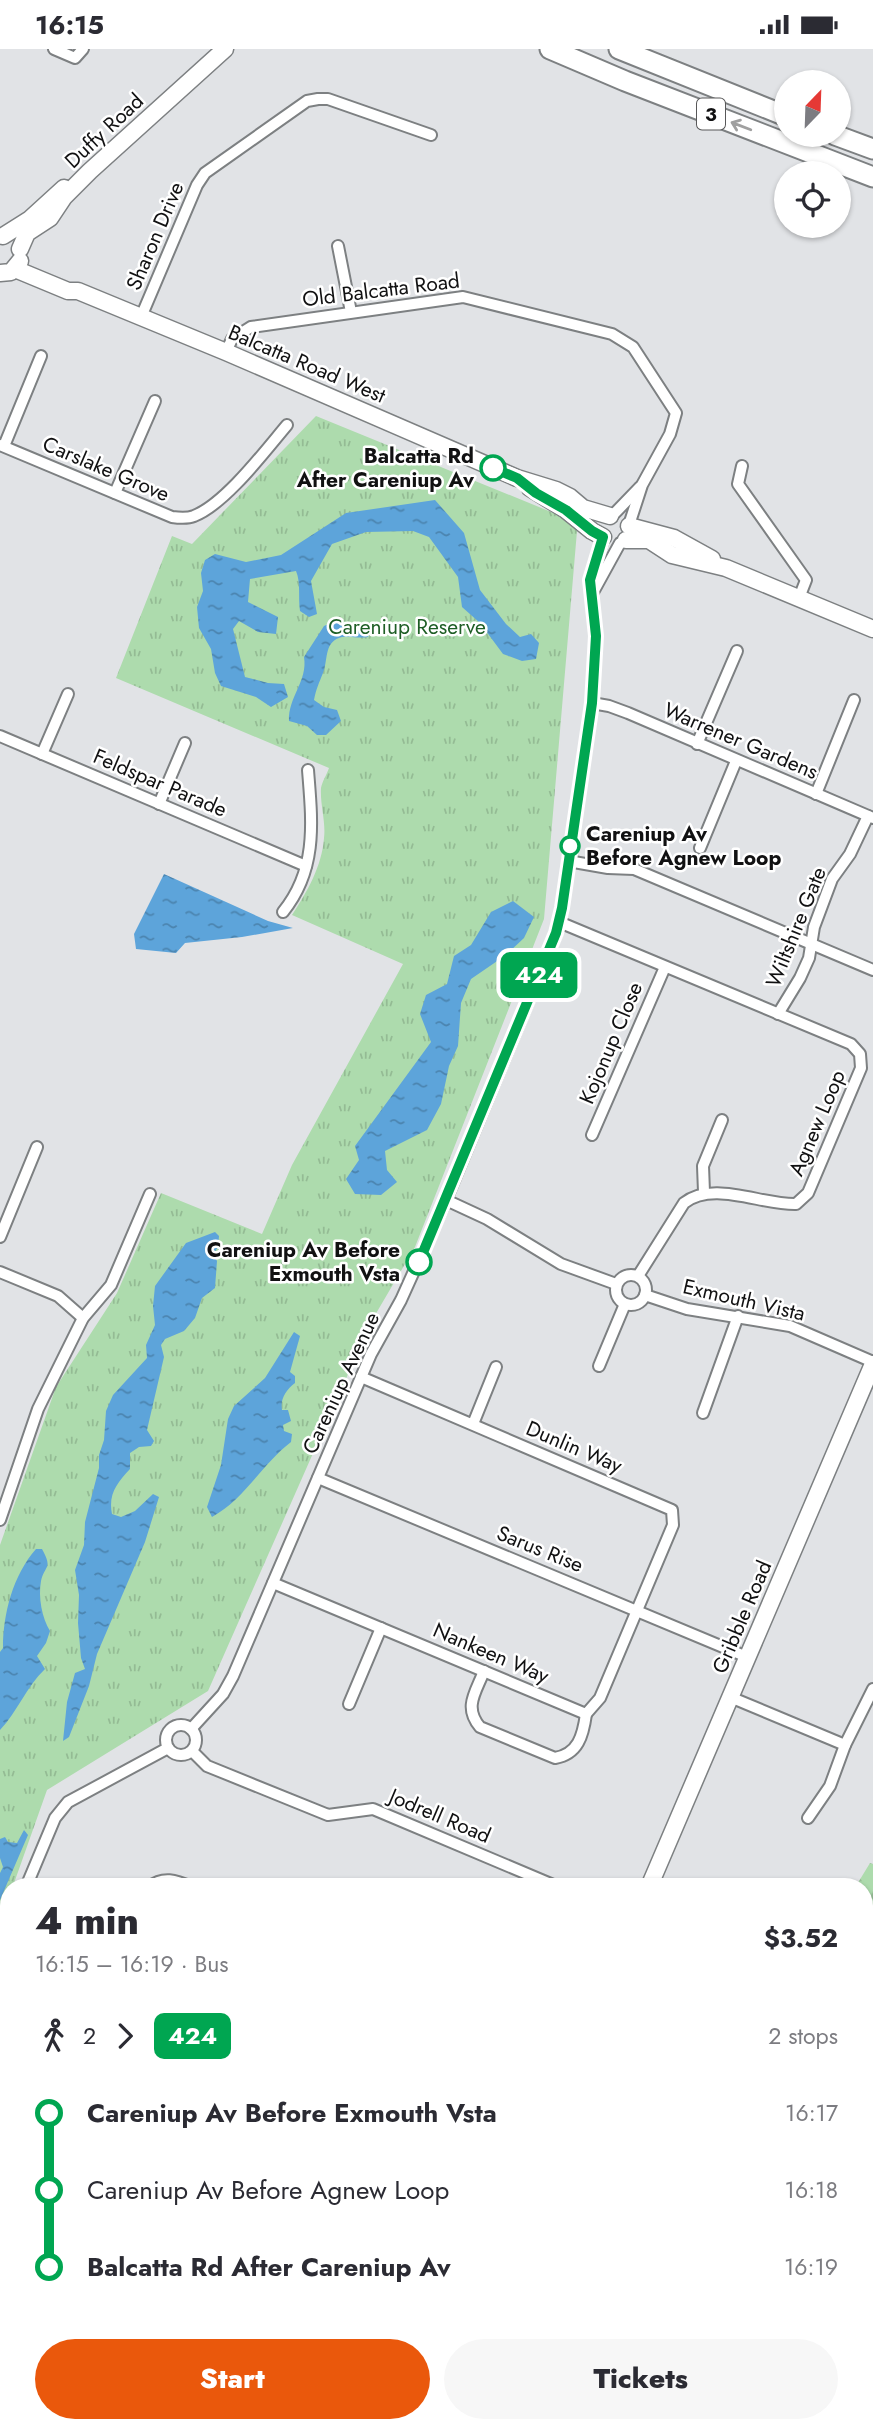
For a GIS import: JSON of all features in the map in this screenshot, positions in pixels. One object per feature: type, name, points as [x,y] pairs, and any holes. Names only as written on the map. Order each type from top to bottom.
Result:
[{"type":"highway","name":"3","points":[[550,49],[625,81],[873,177]]},
{"type":"highway","name":"3","points":[[618,49],[774,111]]},
{"type":"highway","points":[[851,141],[873,149]]},
{"type":"street","points":[[54,49],[75,58],[83,49]]},
{"type":"street","name":"Duffy Road","points":[[2,237],[30,219],[212,49]]},
{"type":"street","name":"Duffy Road","points":[[9,266],[27,233],[50,218],[64,197],[90,171],[225,49]]},
{"type":"street","name":"Sharon Drive","points":[[141,317],[197,185],[205,173],[307,101],[328,99],[431,135]]},
{"type":"street","name":"Balcatta Road West","points":[[2,237],[14,240],[9,266],[28,262],[78,291],[517,478],[556,489],[570,496],[583,508],[612,516]]},
{"type":"street","points":[[338,246],[351,312]]},
{"type":"street","name":"Old Balcatta Road","points":[[226,352],[232,339],[251,327],[463,297],[612,334],[633,347],[676,413],[670,434],[642,485]]},
{"type":"street","points":[[2,446],[41,356]]},
{"type":"street","points":[[116,493],[155,401]]},
{"type":"street","name":"Carslake Grove","points":[[2,446],[172,517],[190,518],[208,509],[241,478],[288,425]]},
{"type":"street","points":[[742,465],[738,484],[806,580],[799,598]]},
{"type":"street","name":"Balcatta Road West","points":[[517,478],[603,537]]},
{"type":"street","points":[[642,485],[602,524],[603,537],[610,543],[626,533],[649,540],[672,555],[726,568],[873,629]]},
{"type":"street","points":[[592,594],[626,533],[642,485]]},
{"type":"street","points":[[612,516],[622,517],[626,533]]},
{"type":"street","name":"Careniup Avenue","points":[[191,1729],[228,1685],[361,1377],[408,1286],[446,1200],[559,922],[592,703],[596,636],[590,580],[603,537]]},
{"type":"street","points":[[697,744],[737,651]]},
{"type":"street","points":[[42,754],[68,694]]},
{"type":"street","points":[[816,794],[854,700]]},
{"type":"street","name":"Warrener Gardens","points":[[592,703],[628,713],[871,817]]},
{"type":"street","name":"Feldspar Parade","points":[[0,736],[306,866]]},
{"type":"street","points":[[159,804],[185,743]]},
{"type":"street","points":[[700,848],[736,761]]},
{"type":"street","points":[[283,912],[291,901],[312,845],[308,770]]},
{"type":"street","name":"Wiltshire Gate","points":[[778,1014],[800,978],[812,945],[814,927],[832,879],[871,817]]},
{"type":"street","points":[[568,861],[608,868],[634,869],[873,970]]},
{"type":"street","name":"Agnew Loop","points":[[559,922],[851,1044],[860,1053],[861,1068],[808,1193],[796,1204],[777,1205],[743,1196],[704,1192]]},
{"type":"street","name":"Kojonup Close","points":[[592,1135],[665,967]]},
{"type":"street","points":[[638,1276],[684,1203],[693,1195],[704,1192],[703,1166],[722,1120]]},
{"type":"street","points":[[0,1237],[37,1147]]},
{"type":"street","points":[[0,1520],[38,1409],[83,1318],[111,1285],[150,1194]]},
{"type":"street","points":[[446,1200],[486,1219],[561,1264],[616,1284]]},
{"type":"street","points":[[0,1272],[58,1296],[83,1318]]},
{"type":"street","points":[[628,1275],[638,1276],[645,1284],[645,1295],[635,1305],[625,1304],[617,1296],[616,1284],[628,1275]]},
{"type":"street","name":"Exmouth Vista","points":[[645,1295],[687,1309],[789,1326],[873,1363]]},
{"type":"street","points":[[599,1366],[625,1304]]},
{"type":"street","points":[[703,1413],[738,1316]]},
{"type":"street","name":"Gribble Road","points":[[653,1878],[747,1657],[867,1394],[873,1363]]},
{"type":"street","points":[[473,1424],[496,1367]]},
{"type":"street","name":"Dunlin Way","points":[[361,1377],[672,1510],[673,1525],[638,1610]]},
{"type":"street","name":"Sarus Rise","points":[[318,1478],[747,1657]]},
{"type":"street","name":"Nankeen Way","points":[[273,1583],[586,1714]]},
{"type":"street","points":[[484,1671],[471,1705],[472,1717],[480,1727],[555,1758],[566,1756],[575,1748],[586,1714],[600,1699],[638,1610]]},
{"type":"street","points":[[349,1704],[381,1628]]},
{"type":"street","points":[[808,1818],[830,1786],[845,1745],[873,1689]]},
{"type":"street","points":[[730,1697],[845,1745]]},
{"type":"street","points":[[182,1725],[191,1729],[196,1742],[192,1751],[176,1755],[168,1748],[166,1738],[171,1728],[182,1725]]},
{"type":"street","points":[[30,1878],[55,1818],[68,1802],[168,1748]]},
{"type":"street","name":"Jodrell Road","points":[[192,1751],[207,1766],[328,1815],[373,1809],[537,1878]]},
{"type":"green space","name":"Careniup Reserve","points":[[316,416],[561,516],[577,531],[544,919],[415,1247],[371,1322],[208,1691],[47,1790],[16,1878],[0,1878],[0,1545],[56,1387],[117,1293],[161,1193],[262,1234],[292,1165],[403,964],[292,915],[317,869],[323,848],[321,788],[329,768],[116,678],[172,536],[192,544]]},
{"type":"green space","points":[[870,1863],[873,1864],[873,1878],[861,1878]]},
{"type":"water","points":[[435,500],[464,533],[480,590],[506,624],[520,637],[531,634],[539,643],[536,659],[522,661],[503,654],[480,623],[462,607],[458,577],[429,537],[413,531],[366,532],[332,544],[311,581],[317,614],[309,617],[300,611],[296,571],[250,579],[248,602],[278,617],[276,634],[258,632],[239,621],[233,629],[245,677],[284,684],[288,697],[271,707],[256,697],[221,686],[215,673],[211,649],[199,628],[197,607],[203,591],[201,573],[205,560],[215,554],[246,562],[281,555],[346,513]]},
{"type":"water","points":[[335,621],[370,631],[368,637],[342,637],[331,644],[314,700],[324,707],[337,710],[341,721],[326,735],[317,735],[307,726],[289,721],[291,704],[303,674],[304,657],[324,626]]},
{"type":"water","points":[[164,874],[268,921],[293,928],[185,943],[176,953],[136,949],[134,934]]},
{"type":"water","points":[[513,901],[534,917],[524,938],[506,955],[471,979],[461,1003],[458,1046],[449,1066],[441,1104],[427,1130],[385,1151],[387,1170],[397,1182],[381,1195],[355,1194],[346,1179],[359,1160],[355,1146],[431,1042],[420,1014],[426,995],[447,984],[454,956],[471,945],[491,912]]},
{"type":"water","points":[[215,1232],[219,1236],[218,1247],[213,1254],[217,1261],[215,1288],[202,1298],[195,1318],[184,1331],[165,1339],[161,1345],[164,1357],[147,1430],[154,1441],[151,1446],[139,1447],[130,1453],[130,1469],[118,1484],[111,1500],[112,1514],[121,1517],[135,1511],[153,1494],[159,1497],[145,1542],[97,1654],[89,1686],[69,1737],[63,1741],[67,1702],[75,1673],[85,1669],[81,1658],[79,1595],[75,1570],[84,1545],[85,1522],[99,1468],[106,1411],[113,1395],[147,1358],[146,1345],[155,1325],[155,1286],[186,1243]]},
{"type":"water","points":[[294,1332],[300,1336],[290,1372],[295,1376],[295,1383],[284,1395],[282,1402],[282,1410],[288,1410],[291,1421],[283,1425],[284,1431],[292,1434],[291,1442],[234,1501],[212,1517],[207,1507],[221,1465],[228,1419],[234,1406],[265,1378]]},
{"type":"water","points":[[36,1549],[42,1549],[48,1564],[41,1581],[40,1600],[50,1631],[37,1656],[45,1669],[32,1683],[0,1730],[0,1652],[3,1648],[7,1609],[15,1583]]},
{"type":"water","points":[[24,1830],[28,1835],[9,1878],[0,1878],[3,1867],[0,1839],[5,1837],[8,1842],[17,1843]]},
{"type":"bus line","name":"424","points":[[419,1262],[556,933],[592,703],[596,636],[590,580],[603,537],[517,478],[493,468]]},
{"type":"place","name":"Balcatta Rd After Careniup Av","points":[[493,468]]},
{"type":"place","name":"Careniup Av Before Agnew Loop","points":[[570,846]]},
{"type":"place","name":"Careniup Av Before Exmouth Vsta","points":[[419,1262]]}]
